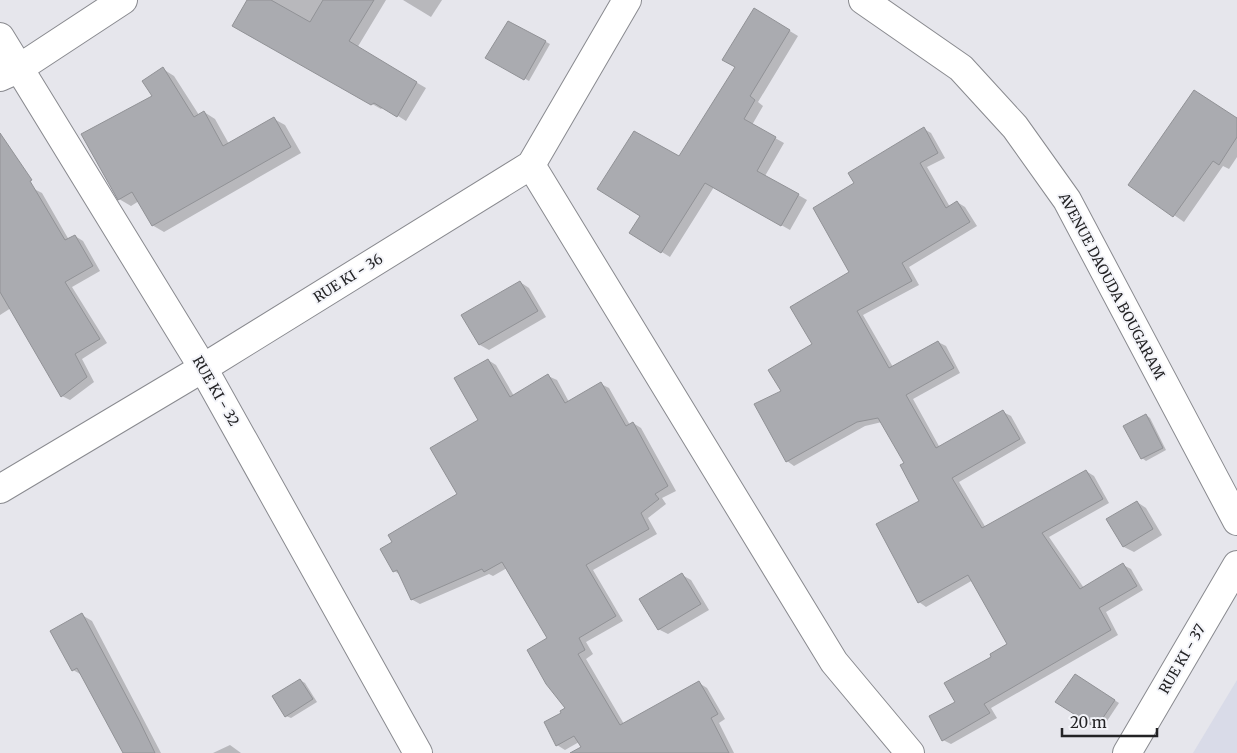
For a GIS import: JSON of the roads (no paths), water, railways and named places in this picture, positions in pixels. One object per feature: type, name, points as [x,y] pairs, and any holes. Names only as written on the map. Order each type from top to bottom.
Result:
[{"type":"street","points":[[9,73],[123,0]]},
{"type":"street","name":"RUE KI - 36","points":[[0,489],[203,368],[531,165],[627,0]]},
{"type":"street","name":"AVENUE DAOUDA BOUGARAM","points":[[863,0],[961,68],[1015,127],[1067,200],[1237,521]]},
{"type":"street","name":"RUE KI - 32","points":[[0,37],[9,73],[203,368],[418,753]]},
{"type":"street","points":[[531,165],[834,662],[910,753]]},
{"type":"street","name":"RUE KI - 37","points":[[1127,753],[1237,565]]}]
